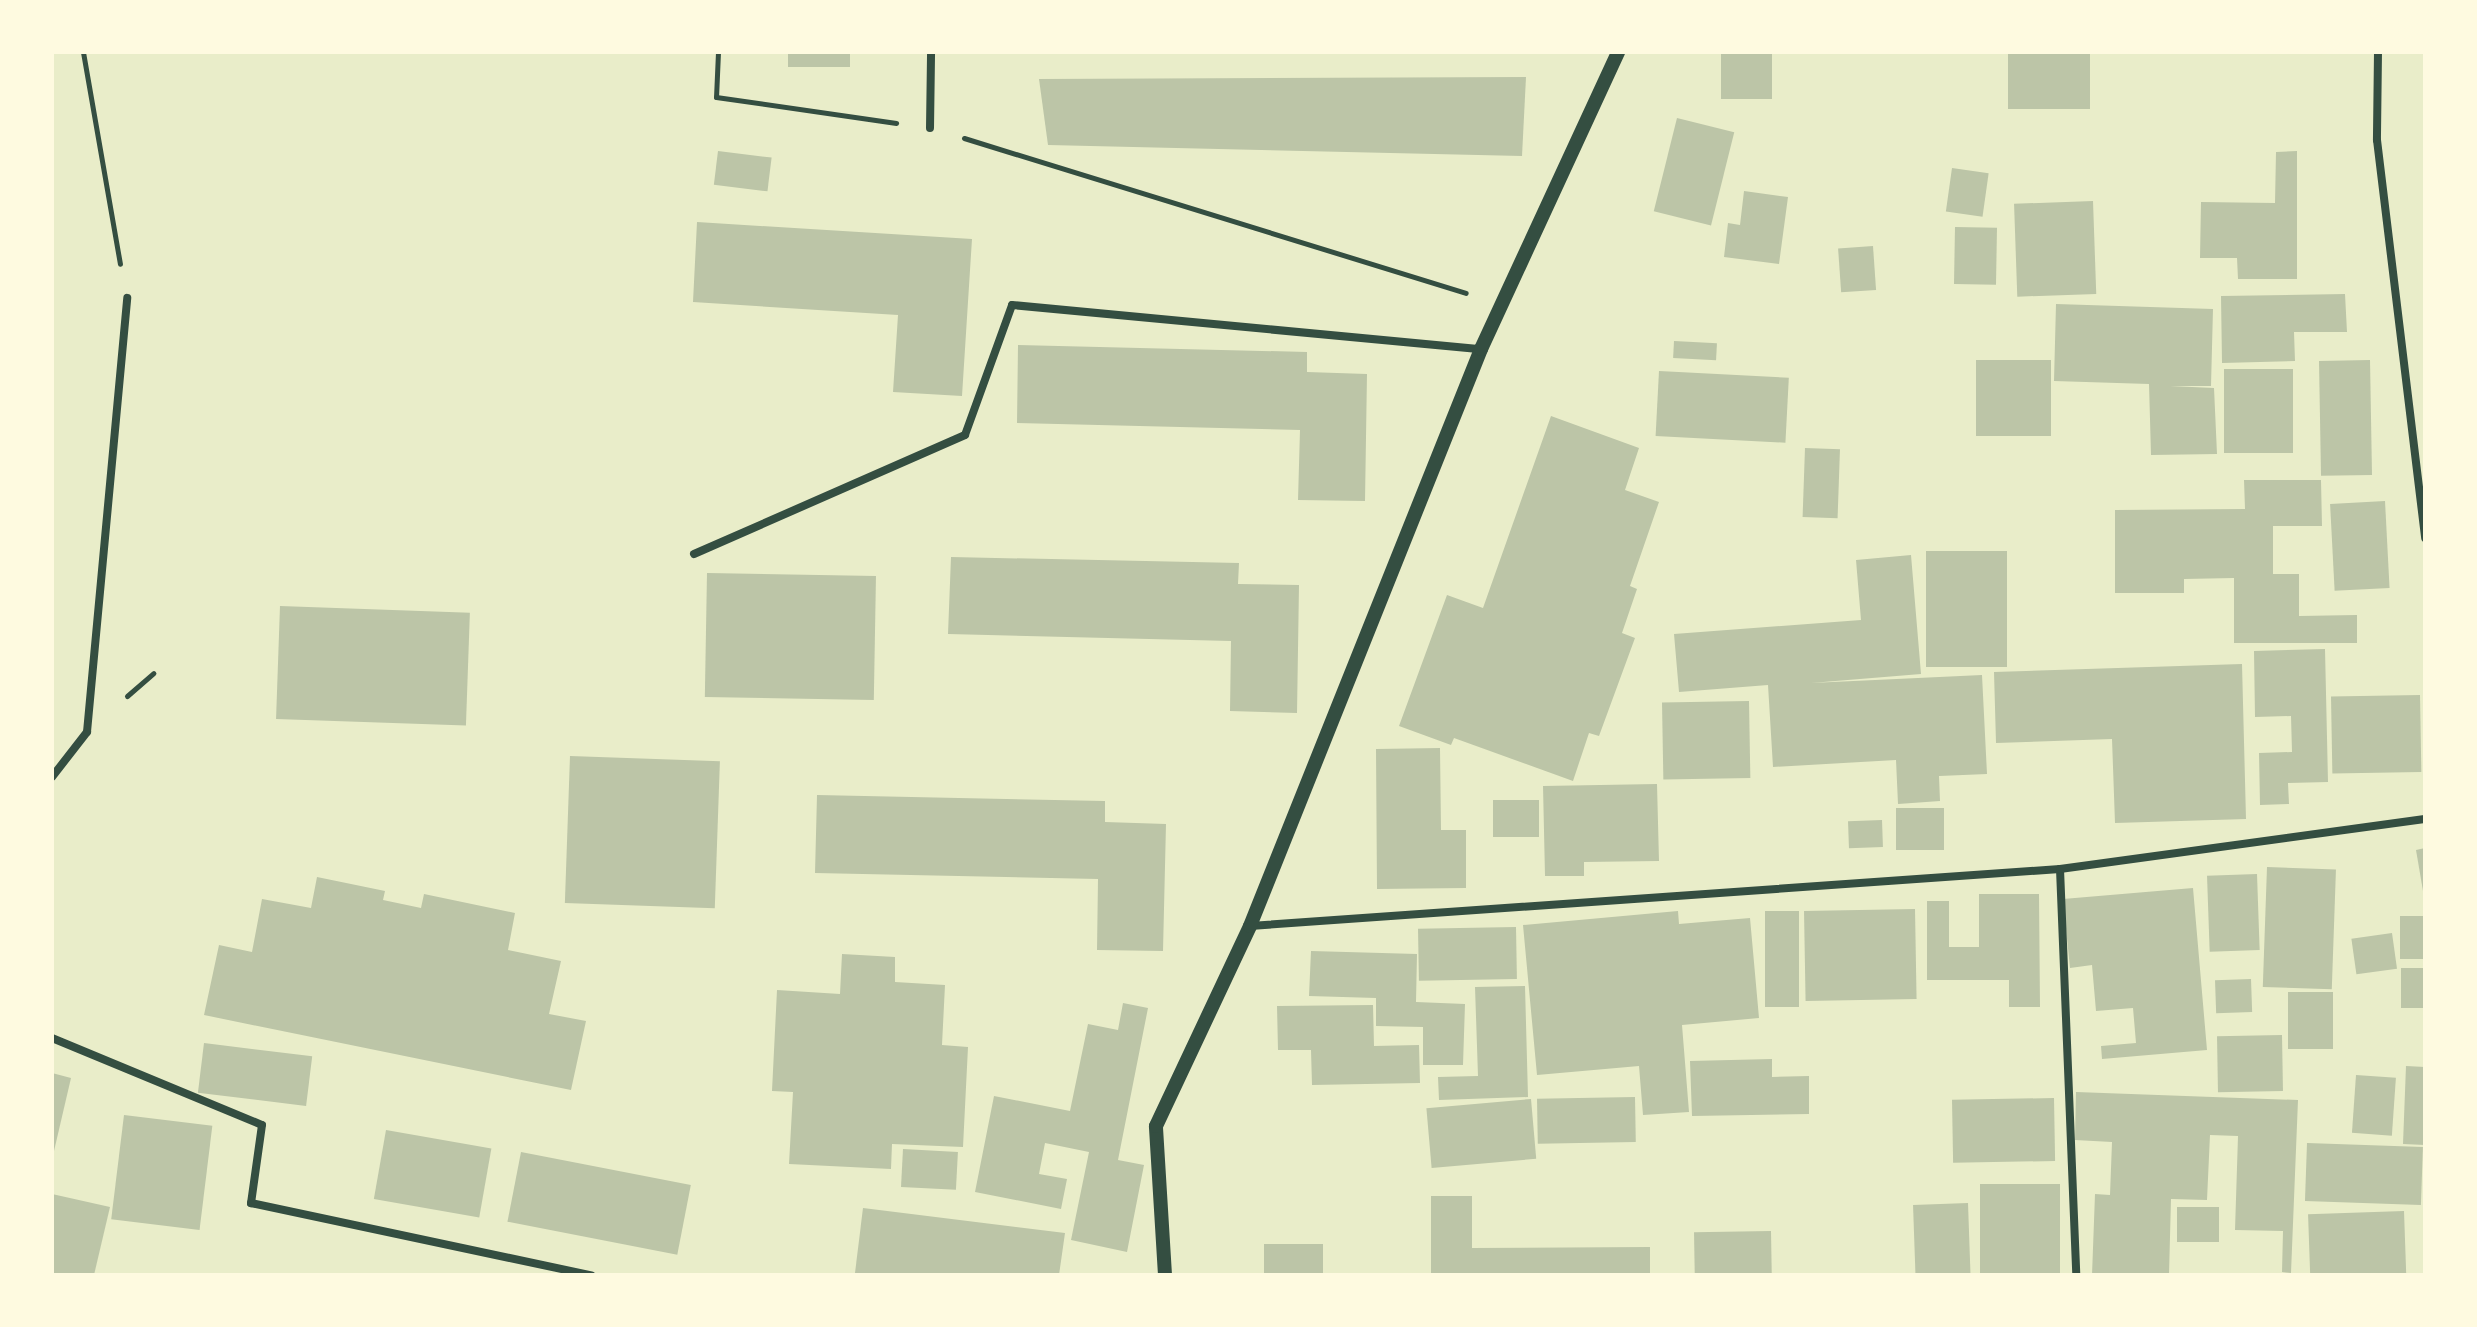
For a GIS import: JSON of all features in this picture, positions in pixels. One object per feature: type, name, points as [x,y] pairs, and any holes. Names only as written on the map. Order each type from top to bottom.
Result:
[{"type":"street","points":[[930,128],[931,52]]},
{"type":"street","points":[[1165,1275],[1156,1126],[1250,926],[1481,349],[1618,52]]},
{"type":"street","points":[[2378,52],[2377,140],[2425,538]]},
{"type":"street","points":[[52,777],[87,732],[127,298]]},
{"type":"street","points":[[694,554],[965,435],[1012,305],[1481,349]]},
{"type":"street","points":[[1250,926],[2060,869],[2425,819]]},
{"type":"street","points":[[2060,869],[2076,1275]]},
{"type":"street","points":[[52,1038],[262,1125],[251,1203],[591,1275]]},
{"type":"path","points":[[83,52],[127,298]]},
{"type":"path","points":[[718,52],[716,97],[930,128],[1502,304]]},
{"type":"building","points":[[788,52],[850,52],[850,67],[788,67]]},
{"type":"building","points":[[1721,52],[1772,52],[1772,99],[1721,99]]},
{"type":"building","points":[[2008,52],[2090,52],[2090,109],[2008,109]]},
{"type":"building","points":[[1526,77],[1522,156],[1048,145],[1039,79]]},
{"type":"building","points":[[1677,118],[1734,132],[1711,225],[1654,211]]},
{"type":"building","points":[[718,151],[772,158],[767,191],[714,185]]},
{"type":"building","points":[[2297,151],[2297,279],[2238,279],[2237,258],[2200,258],[2201,202],[2275,203],[2276,152]]},
{"type":"building","points":[[1952,168],[1989,173],[1983,217],[1946,212]]},
{"type":"building","points":[[1744,191],[1788,197],[1779,264],[1724,257],[1728,223],[1740,225]]},
{"type":"building","points":[[2093,201],[2096,294],[2017,297],[2014,204]]},
{"type":"building","points":[[697,222],[972,239],[962,396],[893,392],[898,315],[693,302]]},
{"type":"building","points":[[1955,227],[1997,228],[1996,285],[1954,284]]},
{"type":"building","points":[[1873,246],[1876,290],[1841,292],[1838,248]]},
{"type":"building","points":[[2345,294],[2347,332],[2294,332],[2295,361],[2222,363],[2221,296]]},
{"type":"building","points":[[2056,304],[2213,309],[2211,386],[2170,386],[2214,388],[2217,454],[2151,455],[2149,384],[2054,381]]},
{"type":"building","points":[[1674,341],[1717,343],[1716,360],[1673,358]]},
{"type":"building","points":[[1018,345],[1307,352],[1307,372],[1367,374],[1365,501],[1298,500],[1300,430],[1017,423]]},
{"type":"building","points":[[1976,360],[2051,360],[2051,436],[1976,436]]},
{"type":"building","points":[[2370,360],[2372,475],[2321,476],[2319,361]]},
{"type":"building","points":[[2224,369],[2293,369],[2293,453],[2224,453]]},
{"type":"building","points":[[1659,371],[1789,378],[1785,443],[1656,436]]},
{"type":"building","points":[[1551,416],[1639,448],[1625,490],[1659,502],[1630,586],[1637,589],[1622,633],[1635,638],[1599,736],[1589,733],[1573,781],[1454,738],[1451,745],[1399,726],[1447,595],[1483,608]]},
{"type":"building","points":[[1805,448],[1840,449],[1838,518],[1803,517]]},
{"type":"building","points":[[2244,480],[2321,480],[2322,526],[2273,526],[2273,574],[2299,574],[2299,616],[2357,615],[2357,643],[2234,643],[2234,578],[2184,579],[2184,593],[2115,593],[2115,510],[2245,509]]},
{"type":"building","points":[[2385,501],[2390,588],[2335,591],[2330,504]]},
{"type":"building","points":[[1926,551],[2007,551],[2007,667],[1926,667]]},
{"type":"building","points":[[1911,555],[1921,674],[1811,683],[1982,675],[1987,774],[1939,776],[1940,801],[1898,804],[1896,760],[1773,767],[1768,685],[1679,692],[1674,634],[1861,620],[1856,560]]},
{"type":"building","points":[[951,557],[1239,563],[1238,584],[1299,585],[1297,713],[1230,711],[1231,641],[948,634]]},
{"type":"building","points":[[707,573],[876,576],[874,700],[705,697]]},
{"type":"building","points":[[280,606],[470,613],[466,726],[276,719]]},
{"type":"building","points":[[2325,649],[2328,782],[2288,783],[2289,804],[2260,805],[2259,753],[2292,752],[2291,716],[2255,717],[2254,651]]},
{"type":"building","points":[[2242,664],[2246,819],[2115,823],[2112,739],[1996,743],[1994,672]]},
{"type":"building","points":[[2420,695],[2421,772],[2332,774],[2331,697]]},
{"type":"building","points":[[1749,701],[1750,778],[1663,780],[1662,703]]},
{"type":"building","points":[[1440,748],[1441,830],[1466,830],[1466,888],[1377,889],[1376,749]]},
{"type":"building","points":[[570,756],[720,761],[715,908],[565,903]]},
{"type":"building","points":[[1657,784],[1659,861],[1584,862],[1584,876],[1545,876],[1543,786]]},
{"type":"building","points":[[817,795],[1105,801],[1105,822],[1166,824],[1163,951],[1097,950],[1098,879],[815,873]]},
{"type":"building","points":[[1493,800],[1539,800],[1539,837],[1493,837]]},
{"type":"building","points":[[1896,808],[1944,808],[1944,850],[1896,850]]},
{"type":"building","points":[[1882,820],[1883,847],[1849,848],[1848,821]]},
{"type":"building","points":[[2425,848],[2425,891],[2423,891],[2416,850]]},
{"type":"building","points":[[2267,867],[2336,869],[2332,989],[2263,987]]},
{"type":"building","points":[[2257,874],[2260,950],[2210,952],[2207,876]]},
{"type":"building","points":[[317,877],[385,891],[383,900],[421,908],[424,894],[515,913],[508,950],[561,961],[549,1014],[586,1021],[571,1090],[204,1015],[219,945],[252,952],[262,899],[311,908]]},
{"type":"building","points":[[2193,888],[2207,1050],[2102,1059],[2101,1046],[2136,1043],[2133,1008],[2096,1011],[2092,965],[2070,968],[2063,899]]},
{"type":"building","points":[[1979,894],[2039,894],[2040,1007],[2009,1007],[2009,980],[1927,980],[1927,901],[1949,901],[1949,947],[1979,947]]},
{"type":"building","points":[[1915,909],[1917,999],[1806,1001],[1804,911]]},
{"type":"building","points":[[1678,911],[1679,924],[1750,918],[1759,1018],[1682,1025],[1689,1112],[1643,1115],[1639,1066],[1537,1075],[1523,925]]},
{"type":"building","points":[[1765,911],[1799,911],[1799,1007],[1765,1007]]},
{"type":"building","points":[[2400,916],[2425,916],[2425,959],[2400,959]]},
{"type":"building","points":[[1516,927],[1517,979],[1419,981],[1418,929]]},
{"type":"building","points":[[2392,933],[2397,969],[2356,974],[2351,939]]},
{"type":"building","points":[[1311,951],[1417,954],[1416,1002],[1465,1004],[1463,1065],[1423,1065],[1423,1027],[1376,1026],[1376,998],[1309,996]]},
{"type":"building","points":[[842,954],[895,957],[895,982],[945,985],[942,1045],[968,1047],[963,1147],[892,1144],[891,1169],[789,1164],[793,1092],[772,1091],[777,990],[840,994]]},
{"type":"building","points":[[2401,968],[2425,968],[2425,1008],[2401,1008]]},
{"type":"building","points":[[2251,979],[2252,1012],[2216,1013],[2215,980]]},
{"type":"building","points":[[1525,986],[1528,1097],[1439,1100],[1438,1077],[1478,1076],[1475,987]]},
{"type":"building","points":[[2288,992],[2333,992],[2333,1049],[2288,1049]]},
{"type":"building","points":[[1123,1003],[1148,1008],[1118,1160],[1144,1165],[1127,1252],[1071,1240],[1089,1152],[1045,1143],[1039,1174],[1067,1179],[1061,1209],[975,1192],[994,1096],[1070,1111],[1088,1024],[1118,1030]]},
{"type":"building","points":[[1373,1005],[1374,1046],[1419,1045],[1420,1083],[1312,1085],[1311,1050],[1278,1050],[1277,1006]]},
{"type":"building","points":[[2282,1035],[2283,1091],[2218,1092],[2217,1036]]},
{"type":"building","points":[[204,1043],[312,1056],[306,1106],[198,1093]]},
{"type":"building","points":[[1772,1059],[1772,1077],[1809,1076],[1809,1114],[1692,1116],[1690,1061]]},
{"type":"building","points":[[2406,1066],[2425,1067],[2425,1145],[2403,1144]]},
{"type":"building","points":[[52,1073],[71,1078],[54,1151],[52,1151]]},
{"type":"building","points":[[2356,1075],[2396,1078],[2392,1136],[2352,1133]]},
{"type":"building","points":[[2076,1092],[2298,1100],[2291,1273],[2282,1272],[2283,1231],[2235,1230],[2238,1136],[2210,1135],[2207,1200],[2171,1199],[2169,1275],[2092,1275],[2095,1194],[2110,1195],[2112,1142],[2075,1140]]},
{"type":"building","points":[[1635,1097],[1636,1142],[1538,1144],[1537,1099]]},
{"type":"building","points":[[2054,1098],[2055,1161],[1953,1163],[1952,1100]]},
{"type":"building","points":[[1531,1099],[1536,1159],[1432,1168],[1426,1108]]},
{"type":"building","points":[[124,1115],[212,1126],[200,1230],[111,1219]]},
{"type":"building","points":[[386,1130],[491,1149],[479,1218],[374,1199]]},
{"type":"building","points":[[2307,1143],[2423,1147],[2421,1205],[2305,1201]]},
{"type":"building","points":[[903,1149],[958,1152],[956,1190],[901,1187]]},
{"type":"building","points":[[521,1152],[691,1185],[677,1255],[507,1222]]},
{"type":"building","points":[[1980,1184],[2060,1184],[2060,1275],[1980,1275]]},
{"type":"building","points":[[52,1194],[110,1207],[94,1275],[52,1275]]},
{"type":"building","points":[[1431,1196],[1472,1196],[1472,1248],[1650,1247],[1650,1275],[1431,1275]]},
{"type":"building","points":[[1968,1203],[1971,1275],[1915,1275],[1913,1205]]},
{"type":"building","points":[[2177,1207],[2219,1207],[2219,1242],[2177,1242]]},
{"type":"building","points":[[863,1208],[1065,1233],[1059,1275],[855,1273]]},
{"type":"building","points":[[2404,1211],[2406,1275],[2310,1275],[2308,1214]]},
{"type":"building","points":[[1771,1231],[1772,1275],[1695,1275],[1694,1232]]},
{"type":"building","points":[[1264,1244],[1323,1244],[1323,1275],[1264,1275]]}]
